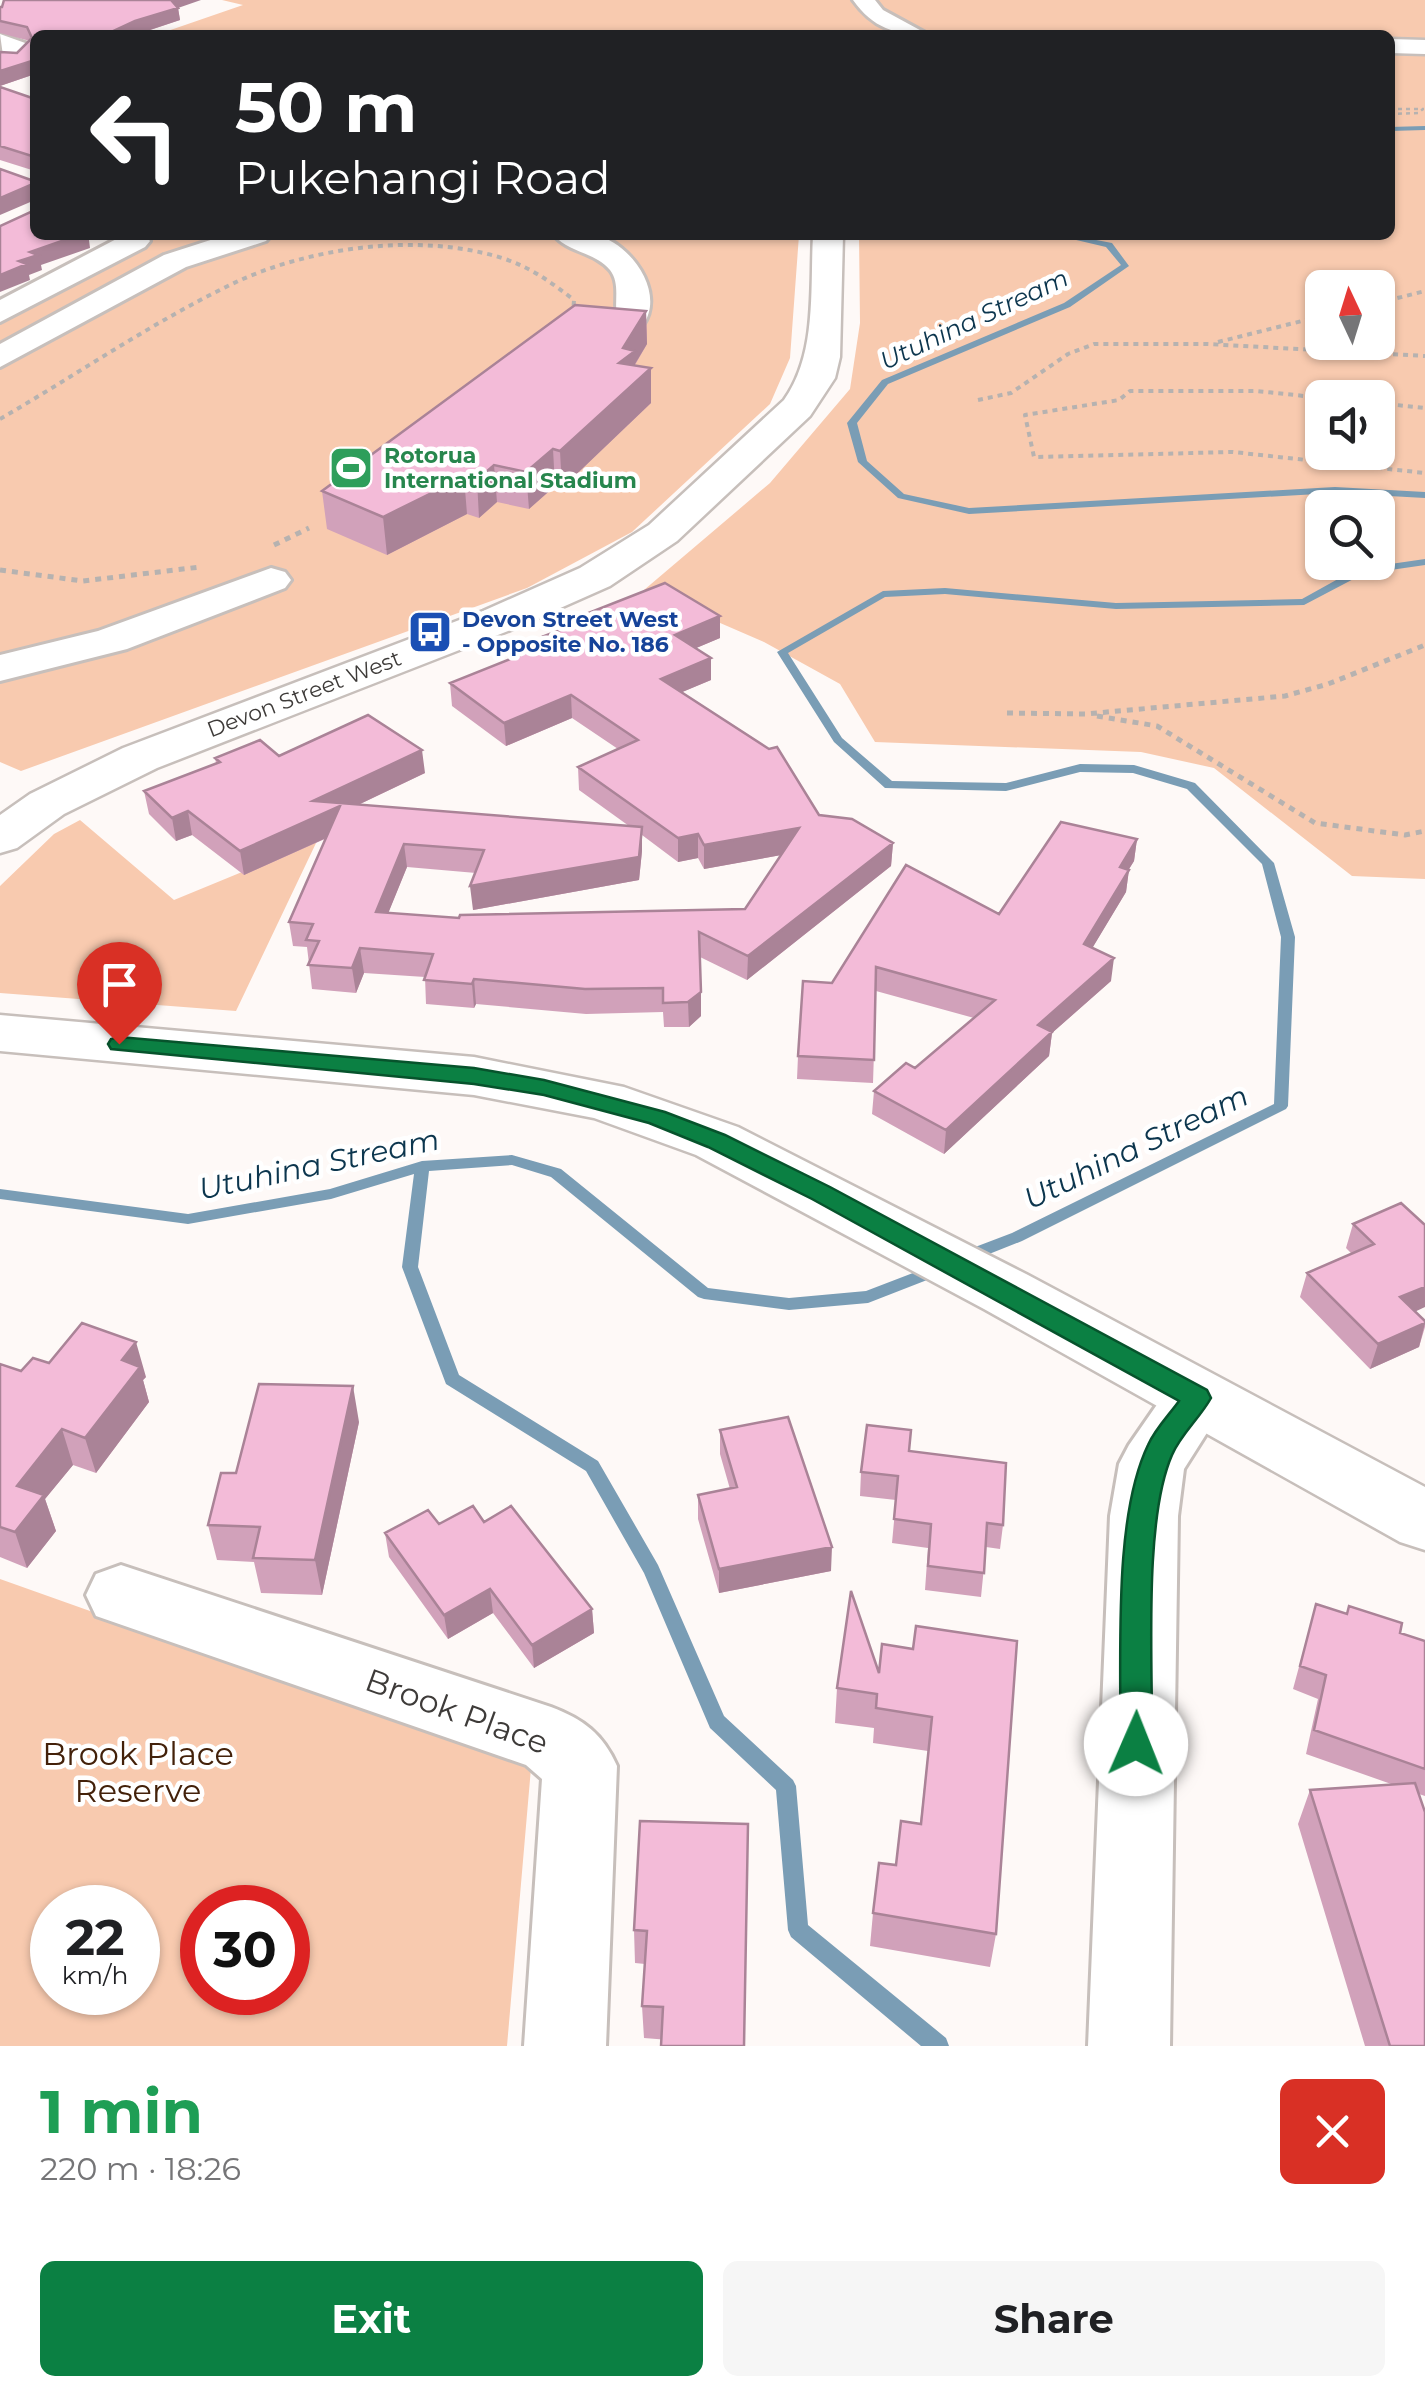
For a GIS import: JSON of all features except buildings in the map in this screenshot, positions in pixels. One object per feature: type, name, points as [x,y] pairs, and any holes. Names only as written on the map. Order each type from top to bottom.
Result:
[{"type":"main road","points":[[1395,46],[1425,47]]},
{"type":"main road","name":"Devon Street West","points":[[0,838],[47,804],[140,758],[554,598],[630,557],[664,533],[797,408],[812,388],[823,357],[828,240]]},
{"type":"main road","points":[[0,1033],[474,1076],[622,1106],[717,1141],[860,1214],[1425,1522]]},
{"type":"street","points":[[864,0],[867,8],[886,22],[906,30]]},
{"type":"street","points":[[0,356],[175,261],[240,240]]},
{"type":"street","points":[[583,240],[602,247],[624,265],[636,299],[632,318]]},
{"type":"street","points":[[0,312],[135,242]]},
{"type":"street","points":[[0,668],[112,640],[271,563]]},
{"type":"street","points":[[1129,2046],[1144,1516],[1152,1464],[1197,1398]]},
{"type":"street","name":"Brook Place","points":[[121,1595],[552,1740],[580,1766],[565,2046]]},
{"type":"path","points":[[1395,112],[1418,114],[1424,109]]},
{"type":"path","points":[[0,419],[232,284],[303,258],[384,248],[432,248],[496,257],[526,265],[562,287],[574,300],[572,322]]},
{"type":"path","points":[[1395,299],[1425,291]]},
{"type":"path","points":[[1207,344],[1305,320]]},
{"type":"path","points":[[978,400],[1011,393],[1068,354],[1094,344],[1207,344],[1425,356]]},
{"type":"path","points":[[1305,396],[1257,391],[1130,391],[1119,400],[1025,414],[1034,457],[1233,452],[1305,460]]},
{"type":"path","points":[[1395,405],[1425,408]]},
{"type":"path","points":[[1395,470],[1425,473]]},
{"type":"path","points":[[271,563],[309,528]]},
{"type":"path","points":[[0,570],[83,581],[214,565]]},
{"type":"path","points":[[1007,713],[1086,714],[1285,696],[1328,684],[1425,645]]},
{"type":"path","points":[[1086,714],[1158,726],[1316,823],[1405,834],[1425,830]]},
{"type":"green space","points":[[222,0],[1425,0],[1425,41],[1395,40],[1395,30],[170,30],[243,5]]},
{"type":"green space","points":[[1395,53],[1425,54],[1425,879],[1352,876],[1214,768],[1141,752],[875,742],[840,684],[764,642],[644,590],[770,483],[850,389],[860,323],[859,240],[1395,240]]},
{"type":"green space","name":"Rotorua International Stadium","points":[[128,240],[799,240],[790,358],[770,404],[632,532],[527,588],[21,771],[0,762],[0,307]]},
{"type":"green space","points":[[80,820],[174,900],[317,841],[236,1011],[0,993],[0,886],[54,834]]},
{"type":"green space","name":"Brook Place Reserve","points":[[0,1579],[531,1768],[507,2046],[0,2046]]},
{"type":"waterway","name":"Utuhina Stream","points":[[1395,129],[1425,128]]},
{"type":"waterway","name":"Utuhina Stream","points":[[1084,240],[1109,245],[1125,266],[1067,305],[885,382],[852,423],[863,462],[901,496],[969,511],[1335,490],[1425,495]]},
{"type":"waterway","name":"Utuhina Stream","points":[[968,1256],[1017,1237],[1281,1106],[1288,937],[1268,863],[1191,786],[1134,769],[1080,768],[1006,787],[889,785],[838,740],[782,652],[883,594],[945,591],[1116,606],[1304,602],[1360,571],[1425,562]]},
{"type":"waterway","name":"Utuhina Stream","points":[[422,1166],[512,1160],[556,1173],[704,1293],[789,1304],[868,1297],[939,1269]]},
{"type":"waterway","name":"Utuhina Stream","points":[[0,1194],[188,1219],[331,1194],[422,1166]]},
{"type":"waterway","points":[[422,1166],[410,1267],[452,1379],[592,1466],[652,1570],[717,1722],[786,1786],[798,1930],[938,2046]]},
{"type":"place","name":"Rotorua International Stadium","points":[[351,468]]},
{"type":"place","name":"Devon Street West - Opposite No. 186","points":[[430,632]]},
{"type":"route","points":[[119,1044],[474,1076],[604,1101],[656,1117],[717,1141],[821,1193],[1197,1398],[1161,1447],[1148,1482],[1140,1556],[1136,1744]]}]
